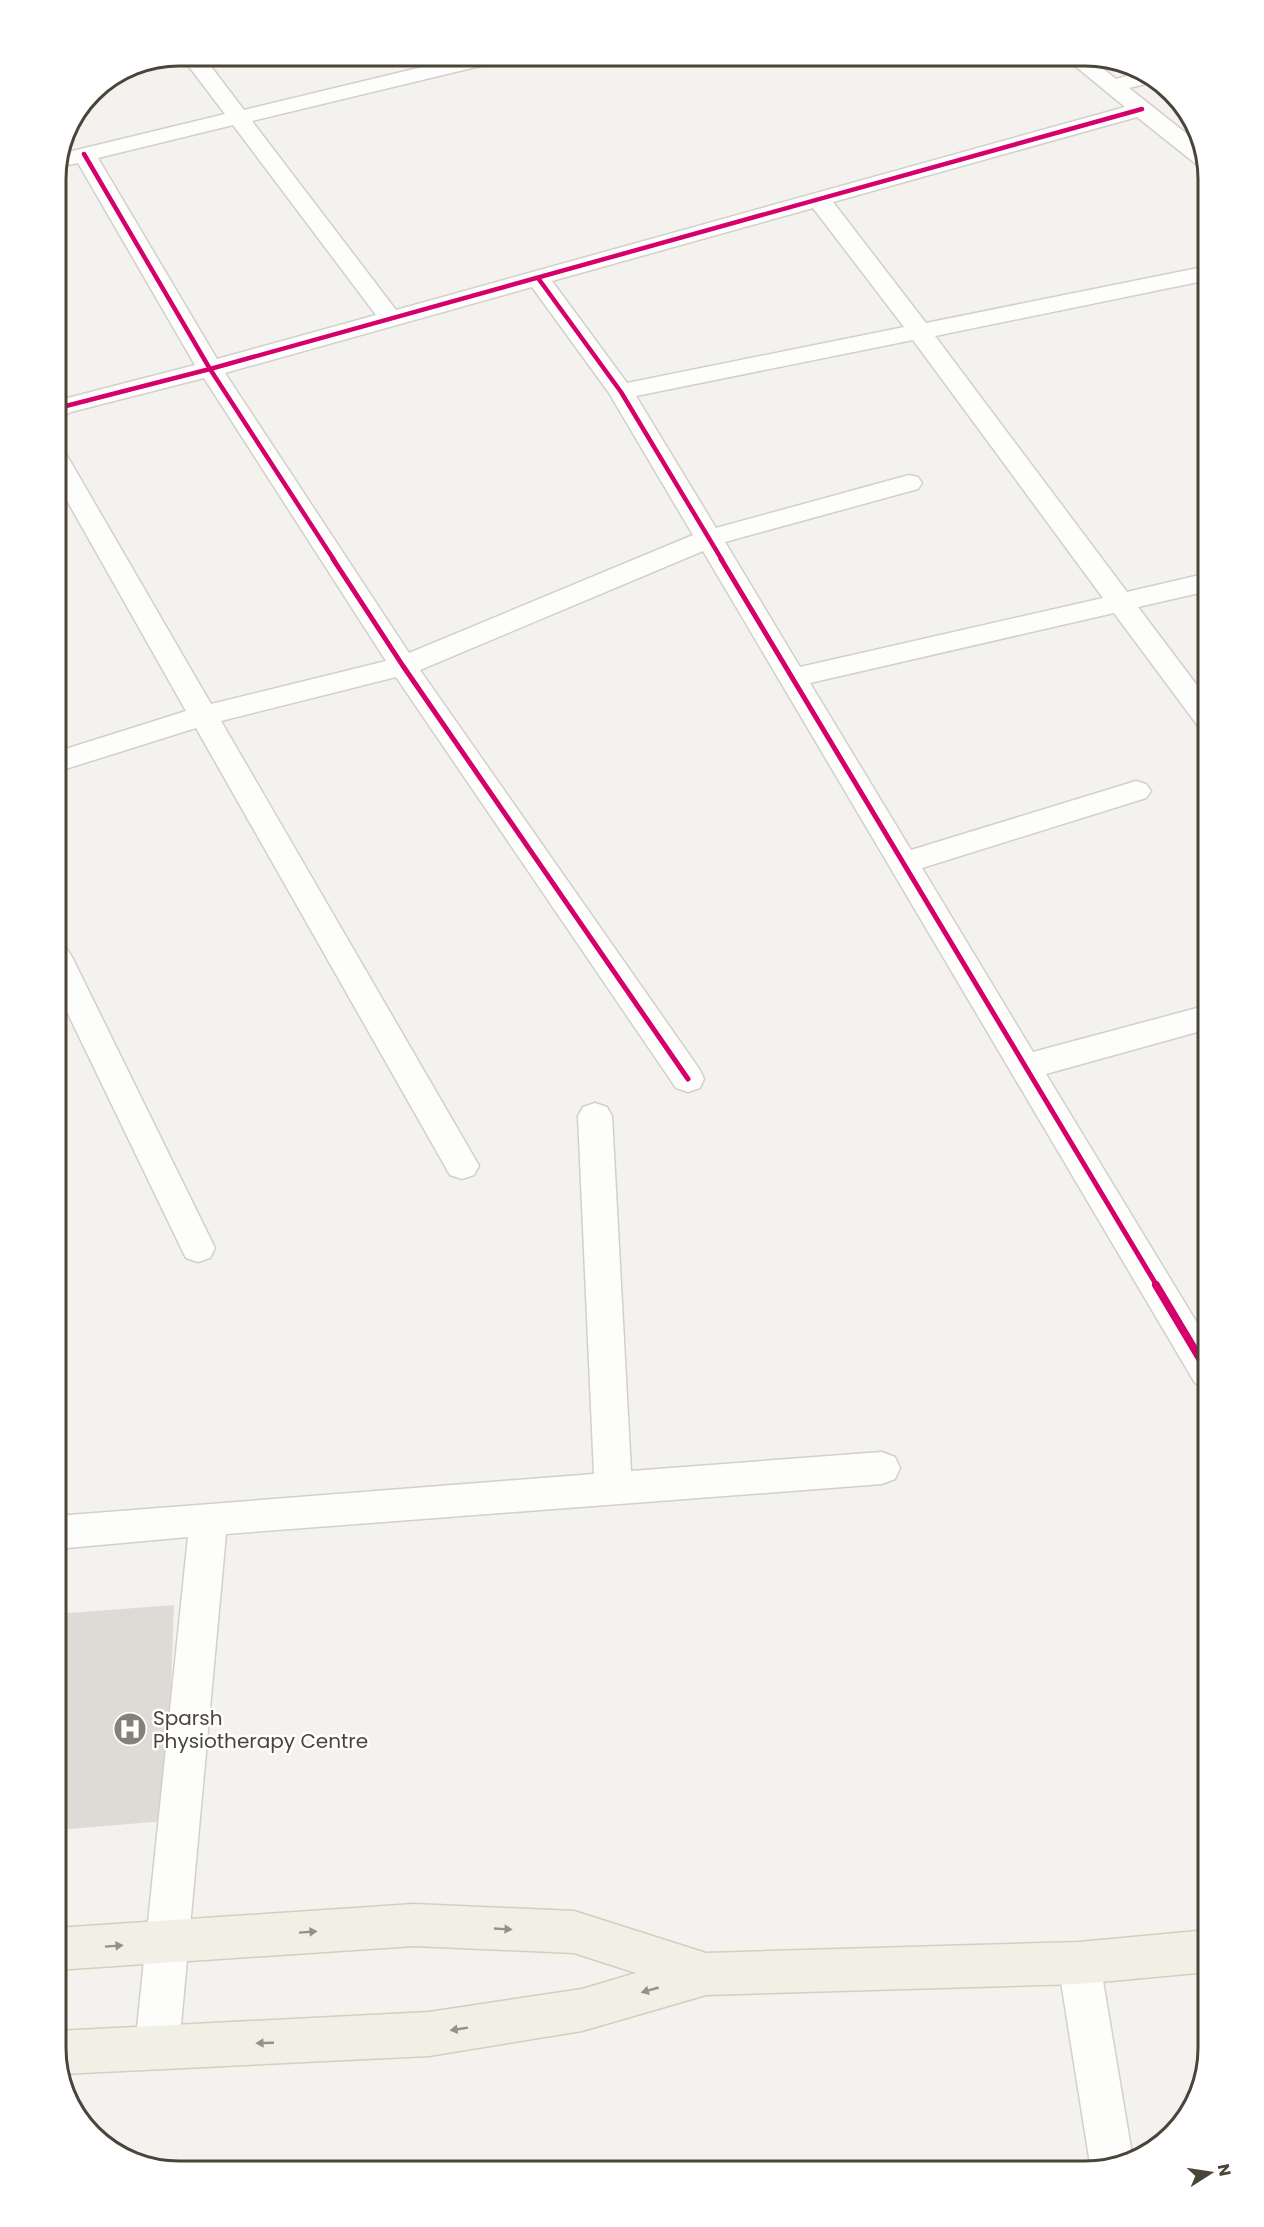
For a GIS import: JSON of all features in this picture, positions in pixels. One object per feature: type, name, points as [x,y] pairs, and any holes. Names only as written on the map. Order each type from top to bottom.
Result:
[{"type":"main road","points":[[66,1948],[414,1925],[574,1932],[706,1974]]},
{"type":"main road","points":[[66,2052],[429,2034],[582,2010],[706,1974],[1079,1963],[1198,1953]]},
{"type":"street","points":[[200,66],[391,319]]},
{"type":"street","points":[[452,66],[71,157],[403,666],[688,1079]]},
{"type":"street","points":[[1087,66],[1194,151]]},
{"type":"street","points":[[1112,86],[1138,80]]},
{"type":"street","points":[[66,406],[210,369],[1142,110]]},
{"type":"street","points":[[819,200],[922,331],[1120,603],[1198,705]]},
{"type":"street","points":[[621,392],[1198,275]]},
{"type":"street","points":[[538,278],[621,392],[1198,1354]]},
{"type":"street","points":[[66,476],[462,1166]]},
{"type":"street","points":[[66,759],[203,716],[403,666],[710,538],[909,483]]},
{"type":"street","points":[[793,678],[1198,585]]},
{"type":"street","points":[[904,863],[1136,791]]},
{"type":"street","points":[[66,977],[198,1248]]},
{"type":"street","points":[[1025,1066],[1198,1020]]},
{"type":"street","points":[[595,1116],[613,1490]]},
{"type":"street","points":[[66,1531],[208,1518],[613,1490],[882,1468]]},
{"type":"street","points":[[157,2047],[208,1518]]},
{"type":"street","points":[[1079,1963],[1110,2158]]},
{"type":"building","points":[[174,1605],[166,1821],[66,1829],[66,1613]]},
{"type":"cycle path","points":[[66,406],[210,369],[1142,109]]},
{"type":"cycle path","points":[[84,154],[210,369],[403,666],[688,1079]]},
{"type":"cycle path","points":[[538,278],[621,392],[1198,1355]]},
{"type":"place","name":"Sparsh Physiotherapy Centre","points":[[130,1729]]}]
